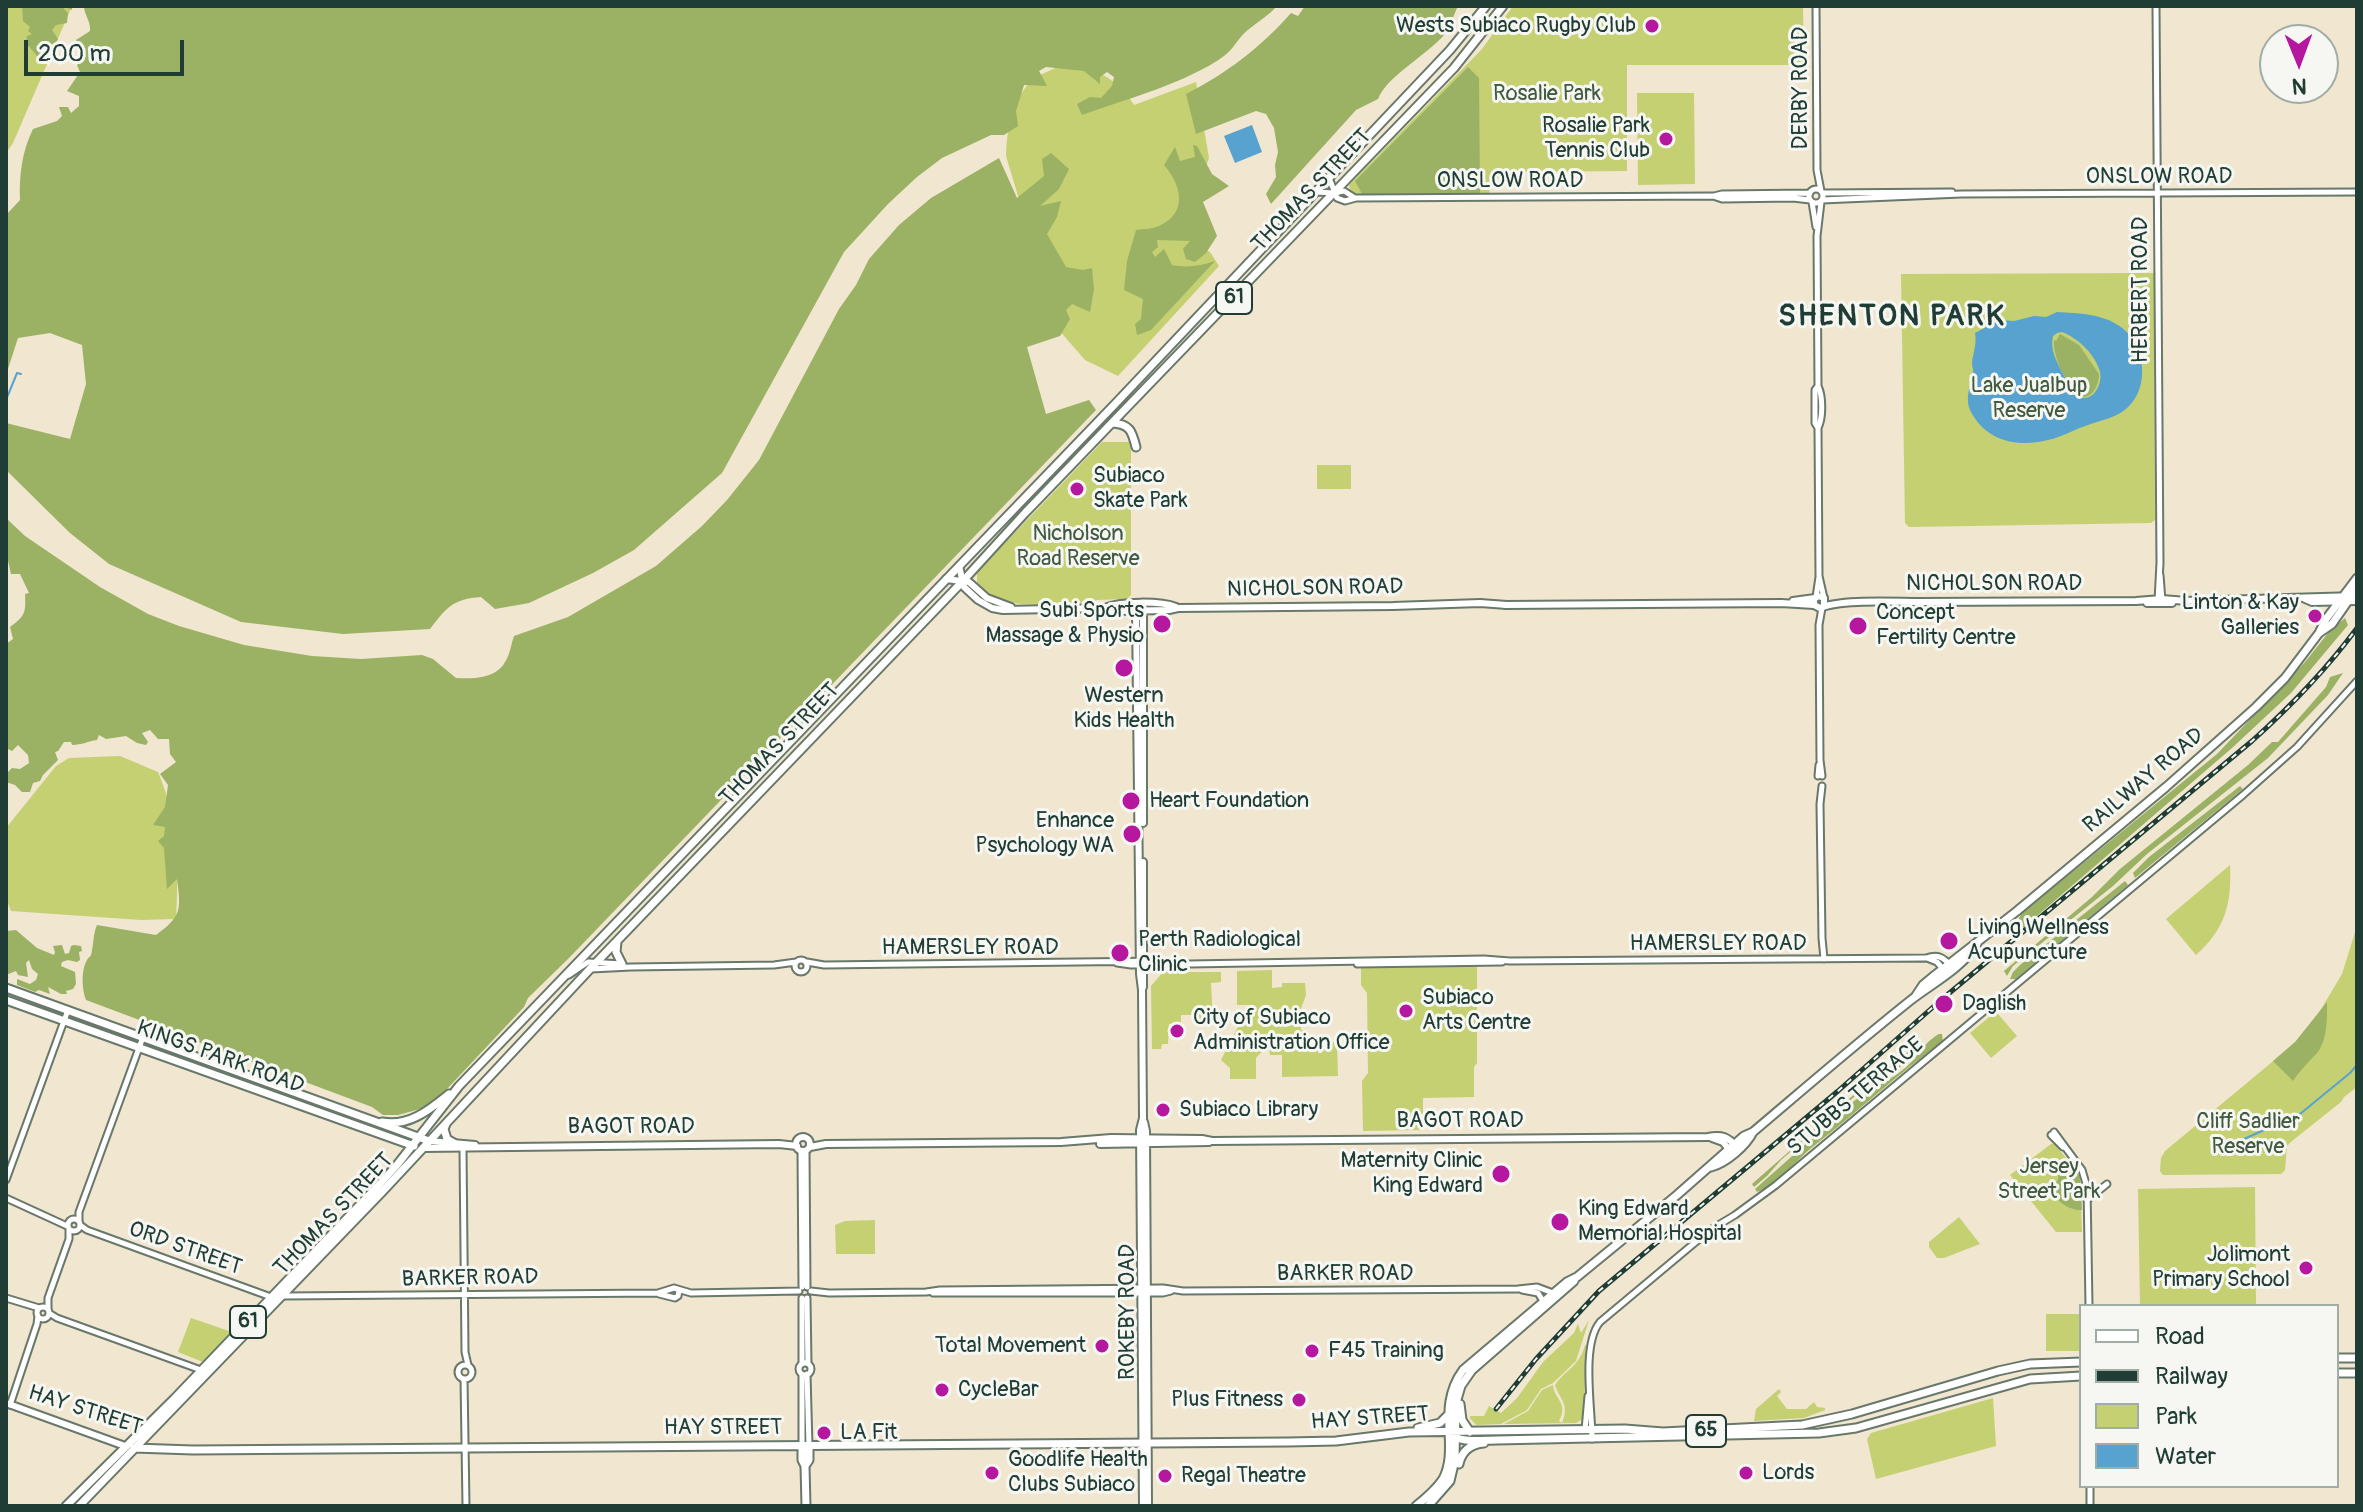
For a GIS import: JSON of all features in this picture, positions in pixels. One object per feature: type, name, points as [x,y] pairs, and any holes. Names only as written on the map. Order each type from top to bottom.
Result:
[{"type":"main road","name":"THOMAS STREET","points":[[66,1506],[202,1370],[397,1165],[459,1086],[1316,192],[1450,50],[1486,6]]},
{"type":"main road","name":"THOMAS STREET","points":[[79,1506],[1454,68],[1503,6]]},
{"type":"main road","points":[[1112,423],[1124,424],[1131,429],[1136,447]]},
{"type":"main road","points":[[959,566],[962,582]]},
{"type":"main road","name":"RAILWAY ROAD","points":[[2350,599],[2357,578]]},
{"type":"main road","name":"NICHOLSON ROAD","points":[[946,579],[969,582],[991,601],[1018,608],[1105,608],[1113,611],[1480,603],[2187,601],[2305,599],[2312,596],[2350,599]]},
{"type":"main road","name":"RAILWAY ROAD","points":[[1453,1434],[1448,1415],[1450,1397],[1458,1377],[1470,1363],[1711,1167],[1719,1165],[1733,1149],[1749,1140],[1753,1132],[1948,968],[1972,952],[1979,942],[2219,740],[2285,678],[2319,633],[2332,624],[2357,588]]},
{"type":"main road","name":"ROKEBY ROAD","points":[[1141,608],[1146,1506]]},
{"type":"main road","points":[[617,942],[616,952],[626,965]]},
{"type":"main road","name":"KINGS PARK ROAD","points":[[6,988],[418,1138]]},
{"type":"main road","name":"KINGS PARK ROAD","points":[[6,1000],[423,1148]]},
{"type":"main road","points":[[345,1111],[384,1122],[403,1122],[429,1109],[459,1086]]},
{"type":"main road","points":[[449,1119],[445,1133],[447,1139],[454,1143]]},
{"type":"main road","name":"BAGOT ROAD","points":[[418,1138],[482,1146],[803,1146],[1708,1137],[1720,1140],[1733,1149]]},
{"type":"main road","points":[[394,1140],[400,1151],[397,1165]]},
{"type":"main road","name":"BAGOT ROAD","points":[[423,1148],[482,1146]]},
{"type":"main road","name":"RAILWAY ROAD","points":[[1461,1386],[1472,1370],[1570,1287],[1577,1277]]},
{"type":"main road","name":"HAY STREET","points":[[8,1404],[135,1448],[1223,1443],[1336,1441],[1409,1432],[1497,1440],[1588,1435],[1625,1429],[1674,1432],[1802,1425],[1852,1414],[1998,1371],[2030,1364],[2079,1362]]},
{"type":"main road","name":"HAY STREET","points":[[1453,1434],[1748,1436],[1839,1431],[2030,1379],[2079,1376]]},
{"type":"main road","points":[[1461,1386],[1461,1415],[1470,1432]]},
{"type":"main road","points":[[1416,1506],[1435,1490],[1444,1477],[1461,1386]]},
{"type":"main road","points":[[1409,1432],[1440,1423],[1448,1415]]},
{"type":"main road","points":[[1450,1481],[1455,1460],[1453,1434]]},
{"type":"main road","points":[[1428,1506],[1456,1473],[1465,1450],[1497,1440]]},
{"type":"main road","points":[[806,1446],[802,1460],[805,1466],[806,1506]]},
{"type":"street","name":"DERBY ROAD","points":[[1816,6],[1817,170],[1822,196],[1817,236],[1818,386],[1815,390],[1815,423],[1818,428],[1820,776]]},
{"type":"street","name":"HERBERT ROAD","points":[[2156,6],[2160,601]]},
{"type":"street","name":"DERBY ROAD","points":[[1817,170],[1811,196],[1817,236]]},
{"type":"street","points":[[1329,178],[1334,193]]},
{"type":"street","points":[[1811,196],[1817,189],[1822,196]]},
{"type":"street","name":"ONSLOW ROAD","points":[[1316,192],[1344,191],[1356,198],[1811,196]]},
{"type":"street","name":"ONSLOW ROAD","points":[[1822,196],[2357,192]]},
{"type":"street","points":[[1811,196],[1822,196]]},
{"type":"street","name":"STUBBS TERRACE","points":[[1588,1435],[1591,1335],[1600,1322],[1710,1230],[1776,1185],[2257,783],[2312,731],[2357,681]]},
{"type":"street","points":[[1820,786],[1821,959]]},
{"type":"street","name":"HAMERSLEY ROAD","points":[[806,966],[1162,961],[1352,963],[1474,959],[1926,958],[1948,968]]},
{"type":"street","points":[[801,959],[806,966],[800,972],[796,965],[801,959]]},
{"type":"street","points":[[564,978],[585,963],[597,962],[626,965],[796,965]]},
{"type":"street","points":[[590,969],[626,965]]},
{"type":"street","points":[[6,1180],[68,1010]]},
{"type":"street","points":[[8,1404],[143,1037]]},
{"type":"street","points":[[2052,1133],[2085,1176],[2089,1304]]},
{"type":"street","points":[[803,1146],[805,1364]]},
{"type":"street","points":[[463,1149],[465,1365],[473,1372],[465,1378]]},
{"type":"street","points":[[2087,1200],[2107,1184]]},
{"type":"street","points":[[7,1200],[74,1225]]},
{"type":"street","name":"ORD STREET","points":[[74,1225],[272,1297]]},
{"type":"street","name":"BARKER ROAD","points":[[282,1296],[670,1294],[674,1288],[678,1294],[1537,1287],[1554,1293]]},
{"type":"street","name":"BARKER ROAD","points":[[1518,1289],[1538,1293],[1543,1302]]},
{"type":"street","points":[[6,1298],[202,1370]]},
{"type":"street","points":[[805,1364],[811,1368],[805,1374],[806,1446]]},
{"type":"street","points":[[805,1364],[799,1369],[805,1374]]},
{"type":"street","points":[[465,1365],[458,1371],[465,1378],[466,1506]]},
{"type":"green space","points":[[6,6],[72,6],[6,153]]},
{"type":"green space","points":[[22,6],[72,6],[72,10],[64,9],[68,13],[67,23],[56,25],[52,30],[58,39],[48,56],[38,57],[26,43],[27,36],[32,34],[23,21]]},
{"type":"green space","points":[[84,6],[1277,6],[1245,32],[1228,53],[1209,66],[1156,90],[1082,115],[1077,104],[1090,97],[1101,98],[1112,86],[1114,77],[1107,72],[1100,77],[1100,84],[1084,71],[1046,67],[1039,71],[1047,86],[1024,85],[1016,111],[1018,126],[1004,135],[991,135],[942,158],[888,204],[844,252],[722,473],[634,550],[529,603],[495,609],[481,597],[471,598],[451,606],[430,629],[343,634],[241,622],[109,564],[70,533],[6,470],[6,423],[70,439],[86,384],[82,345],[50,333],[18,338],[6,375],[6,215],[20,200],[22,164],[33,129],[57,121],[62,116],[59,107],[68,107],[71,113],[79,106],[79,96],[67,91],[80,72],[77,65],[80,49],[76,40],[90,31]]},
{"type":"green space","points":[[1305,6],[1458,6],[1450,25],[1437,43],[1398,74],[1378,99],[1356,110],[1271,204],[1266,194],[1276,177],[1278,152],[1274,128],[1266,114],[1256,111],[1196,134],[1186,94],[1242,59],[1291,13],[1298,16]]},
{"type":"green space","name":"Rosalie Park","points":[[1513,6],[1803,6],[1804,65],[1627,65],[1627,171],[1511,172],[1491,184],[1489,193],[1350,192],[1349,185],[1482,49]]},
{"type":"green space","points":[[1057,67],[1102,74],[1118,86],[1134,105],[1196,82],[1209,158],[1193,202],[1199,246],[1210,252],[1219,266],[1118,376],[1085,360],[1058,329],[1006,156],[1009,125],[1020,95],[1034,79]]},
{"type":"green space","points":[[1468,67],[1479,78],[1480,193],[1362,194],[1355,181]]},
{"type":"green space","name":"Rosalie Park Tennis Club","points":[[1637,93],[1694,93],[1695,184],[1638,185]]},
{"type":"green space","points":[[1193,145],[1197,146],[1212,174],[1229,186],[1203,202],[1217,236],[1206,253],[1195,262],[1186,259],[1183,249],[1190,241],[1157,240],[1158,247],[1152,252],[1155,257],[1164,249],[1172,265],[1178,266],[1215,261],[1151,330],[1137,335],[1135,324],[1141,319],[1143,299],[1124,290],[1127,261],[1136,230],[1158,226],[1176,212],[1177,188],[1164,165],[1175,147],[1180,161],[1195,157]]},
{"type":"green space","points":[[1051,153],[1069,169],[1059,189],[1040,206],[1061,201],[1057,217],[1047,234],[1066,267],[1092,268],[1094,289],[1090,312],[1072,304],[1066,310],[1070,319],[1060,336],[1027,347],[1046,414],[1089,400],[1096,410],[528,998],[524,1007],[431,1106],[398,1115],[383,1115],[372,1107],[86,1000],[83,971],[91,955],[97,925],[156,935],[171,923],[178,912],[177,879],[167,889],[164,848],[158,841],[164,836],[165,827],[153,825],[165,807],[168,785],[160,774],[176,762],[170,754],[169,739],[158,739],[150,730],[142,733],[148,742],[146,745],[126,736],[106,739],[99,735],[97,740],[79,744],[64,742],[55,752],[58,760],[40,781],[33,783],[30,792],[22,792],[6,782],[6,774],[12,768],[20,769],[29,763],[28,755],[18,745],[12,751],[6,748],[6,644],[13,639],[10,627],[24,614],[25,594],[29,593],[20,574],[11,574],[6,552],[6,518],[25,536],[100,587],[148,614],[179,626],[244,645],[312,656],[361,659],[422,655],[433,659],[456,678],[490,675],[505,662],[514,636],[568,617],[656,566],[727,500],[759,460],[869,259],[899,225],[931,198],[999,158],[1017,198],[1044,176],[1042,159]]},
{"type":"green space","name":"Lake Jualbup Reserve","points":[[2154,273],[2155,520],[2151,523],[1909,527],[1905,523],[1901,274]]},
{"type":"green space","points":[[2060,334],[2079,345],[2099,374],[2097,385],[2087,396],[2083,397],[2073,389],[2059,366],[2054,340]]},
{"type":"green space","name":"Nicholson Road Reserve","points":[[1102,442],[1131,442],[1131,595],[1127,599],[1033,605],[1003,600],[977,585],[977,572]]},
{"type":"green space","points":[[1317,465],[1351,465],[1351,489],[1317,489]]},
{"type":"green space","points":[[2345,618],[2348,625],[2291,693],[2232,748],[2023,928],[2018,920],[2022,913],[2217,754]]},
{"type":"green space","points":[[2343,673],[2328,695],[2268,758],[2147,854],[2113,886],[2013,966],[2007,976],[2004,971],[2092,897],[2120,869],[2272,742],[2278,742],[2326,687],[2330,677]]},
{"type":"green space","points":[[120,756],[158,772],[165,790],[176,844],[176,919],[141,920],[11,911],[6,898],[6,828],[56,766],[69,758]]},
{"type":"green space","points":[[2240,786],[2243,789],[2135,878],[2133,873],[2149,857]]},
{"type":"green space","points":[[2230,865],[2230,892],[2225,915],[2214,935],[2196,955],[2166,919]]},
{"type":"green space","points":[[2125,881],[2128,885],[2016,979],[2010,979],[2020,965]]},
{"type":"green space","name":"Cliff Sadlier Reserve","points":[[2357,926],[2357,1087],[2287,1146],[2285,1170],[2281,1174],[2163,1175],[2160,1171],[2161,1158],[2165,1151],[2295,1043],[2314,1021],[2342,974]]},
{"type":"green space","points":[[16,930],[37,948],[54,955],[53,946],[62,945],[65,954],[69,953],[71,946],[81,946],[80,960],[62,962],[61,966],[75,972],[76,984],[66,991],[67,994],[48,987],[50,994],[39,990],[35,992],[17,985],[17,979],[30,984],[36,980],[38,974],[29,960],[26,963],[28,977],[18,975],[16,971],[6,975],[6,931]]},
{"type":"green space","points":[[1477,966],[1474,1097],[1423,1098],[1423,1130],[1363,1131],[1362,1081],[1368,1073],[1367,993],[1361,985],[1361,968]]},
{"type":"green space","points":[[1272,970],[1272,988],[1282,987],[1282,983],[1305,983],[1306,995],[1300,1011],[1304,1012],[1305,1024],[1301,1024],[1301,1030],[1308,1031],[1308,1044],[1289,1046],[1318,1046],[1318,1053],[1322,1053],[1322,1043],[1337,1042],[1338,1076],[1282,1077],[1282,1055],[1270,1055],[1269,1044],[1256,1058],[1256,1079],[1230,1079],[1230,1068],[1221,1060],[1249,1005],[1237,1005],[1237,971]]},
{"type":"green space","points":[[1163,972],[1221,972],[1221,982],[1211,983],[1213,1023],[1198,1023],[1198,1015],[1181,1015],[1181,1023],[1169,1024],[1168,1044],[1162,1044],[1161,1049],[1152,1049],[1151,986]]},
{"type":"green space","points":[[2327,1002],[2323,1042],[2293,1081],[2273,1061],[2295,1042]]},
{"type":"green space","points":[[1994,1013],[2017,1036],[1991,1058],[1970,1033]]},
{"type":"green space","points":[[1942,1034],[1943,1042],[1809,1150],[1779,1178],[1757,1192],[1755,1189],[1870,1087],[1900,1072]]},
{"type":"green space","points":[[1922,1041],[1910,1059],[1886,1078],[1868,1085],[1754,1187],[1752,1184],[1866,1084]]},
{"type":"green space","name":"Jersey Street Park","points":[[2055,1144],[2080,1176],[2082,1232],[2056,1232],[2010,1175]]},
{"type":"green space","points":[[2071,1163],[2080,1180],[2082,1210],[2063,1204],[2054,1193],[2058,1170]]},
{"type":"green space","points":[[2255,1187],[2256,1304],[2140,1304],[2138,1189]]},
{"type":"green space","points":[[1959,1217],[1980,1244],[1937,1258],[1929,1242]]},
{"type":"green space","points":[[875,1220],[875,1254],[836,1254],[835,1225],[845,1221]]},
{"type":"green space","points":[[2046,1314],[2079,1314],[2079,1351],[2046,1351]]},
{"type":"green space","points":[[191,1318],[232,1332],[203,1362],[178,1352]]},
{"type":"green space","points":[[1589,1320],[1576,1361],[1553,1383],[1541,1389],[1527,1410],[1501,1424],[1476,1425],[1470,1416],[1484,1416],[1489,1406],[1501,1413],[1517,1398],[1543,1362],[1574,1333],[1578,1324],[1581,1333]]},
{"type":"green space","points":[[1585,1345],[1584,1418],[1576,1423],[1504,1424],[1528,1411],[1542,1390],[1553,1385],[1562,1405],[1559,1421],[1562,1423],[1565,1407],[1555,1385],[1576,1363]]},
{"type":"green space","points":[[1779,1389],[1781,1392],[1777,1396],[1787,1409],[1806,1409],[1814,1402],[1825,1410],[1804,1418],[1754,1421],[1756,1409]]},
{"type":"green space","points":[[1993,1398],[1996,1446],[1876,1479],[1867,1439],[1871,1433]]},
{"type":"water","points":[[1252,125],[1262,152],[1235,163],[1224,136]]},
{"type":"water","points":[[2057,312],[2082,314],[2106,319],[2121,327],[2136,344],[2140,355],[2142,378],[2139,389],[2134,400],[2118,414],[2058,437],[2025,443],[2003,440],[1984,429],[1970,410],[1968,392],[1973,373],[1975,333],[1999,320],[2046,317]],"holes":[[[2062,332],[2086,348],[2100,372],[2097,389],[2086,398],[2073,392],[2054,355],[2053,336]]]},
{"type":"waterway","points":[[6,400],[17,373],[21,374]]},
{"type":"waterway","points":[[2244,1139],[2300,1114],[2357,1065]]},
{"type":"railway","points":[[1496,1409],[1536,1359],[1599,1291],[2252,741],[2308,687],[2357,628]]},
{"type":"place","name":"Wests Subiaco Rugby Club","points":[[1652,26]]},
{"type":"place","name":"Rosalie Park Tennis Club","points":[[1666,139]]},
{"type":"place","name":"Subiaco Skate Park","points":[[1077,489]]},
{"type":"place","name":"Linton & Kay Galleries","points":[[2315,616]]},
{"type":"place","name":"Subi Sports Massage & Physio","points":[[1162,624]]},
{"type":"place","name":"Concept Fertility Centre","points":[[1858,626]]},
{"type":"place","name":"Western Kids Health","points":[[1124,668]]},
{"type":"place","name":"Heart Foundation","points":[[1131,801]]},
{"type":"place","name":"Enhance Psychology WA","points":[[1132,834]]},
{"type":"place","name":"Living Wellness Acupuncture","points":[[1949,941]]},
{"type":"place","name":"Perth Radiological Clinic","points":[[1120,953]]},
{"type":"place","name":"Daglish","points":[[1944,1004]]},
{"type":"place","name":"Subiaco Arts Centre","points":[[1406,1011]]},
{"type":"place","name":"City of Subiaco Administration Office","points":[[1177,1031]]},
{"type":"place","name":"Subiaco Library","points":[[1163,1110]]},
{"type":"place","name":"Maternity Clinic King Edward","points":[[1501,1174]]},
{"type":"place","name":"King Edward Memorial Hospital","points":[[1560,1222]]},
{"type":"place","name":"Jolimont Primary School","points":[[2306,1268]]},
{"type":"place","name":"Total Movement","points":[[1102,1346]]},
{"type":"place","name":"F45 Training","points":[[1312,1351]]},
{"type":"place","name":"CycleBar","points":[[942,1390]]},
{"type":"place","name":"Plus Fitness","points":[[1299,1400]]},
{"type":"place","name":"LA Fit","points":[[824,1433]]},
{"type":"place","name":"Goodlife Health Clubs Subiaco","points":[[992,1473]]},
{"type":"place","name":"Lords","points":[[1746,1473]]},
{"type":"place","name":"Regal Theatre","points":[[1165,1476]]},
{"type":"district","name":"SHENTON PARK","points":[[1892,317]]}]
